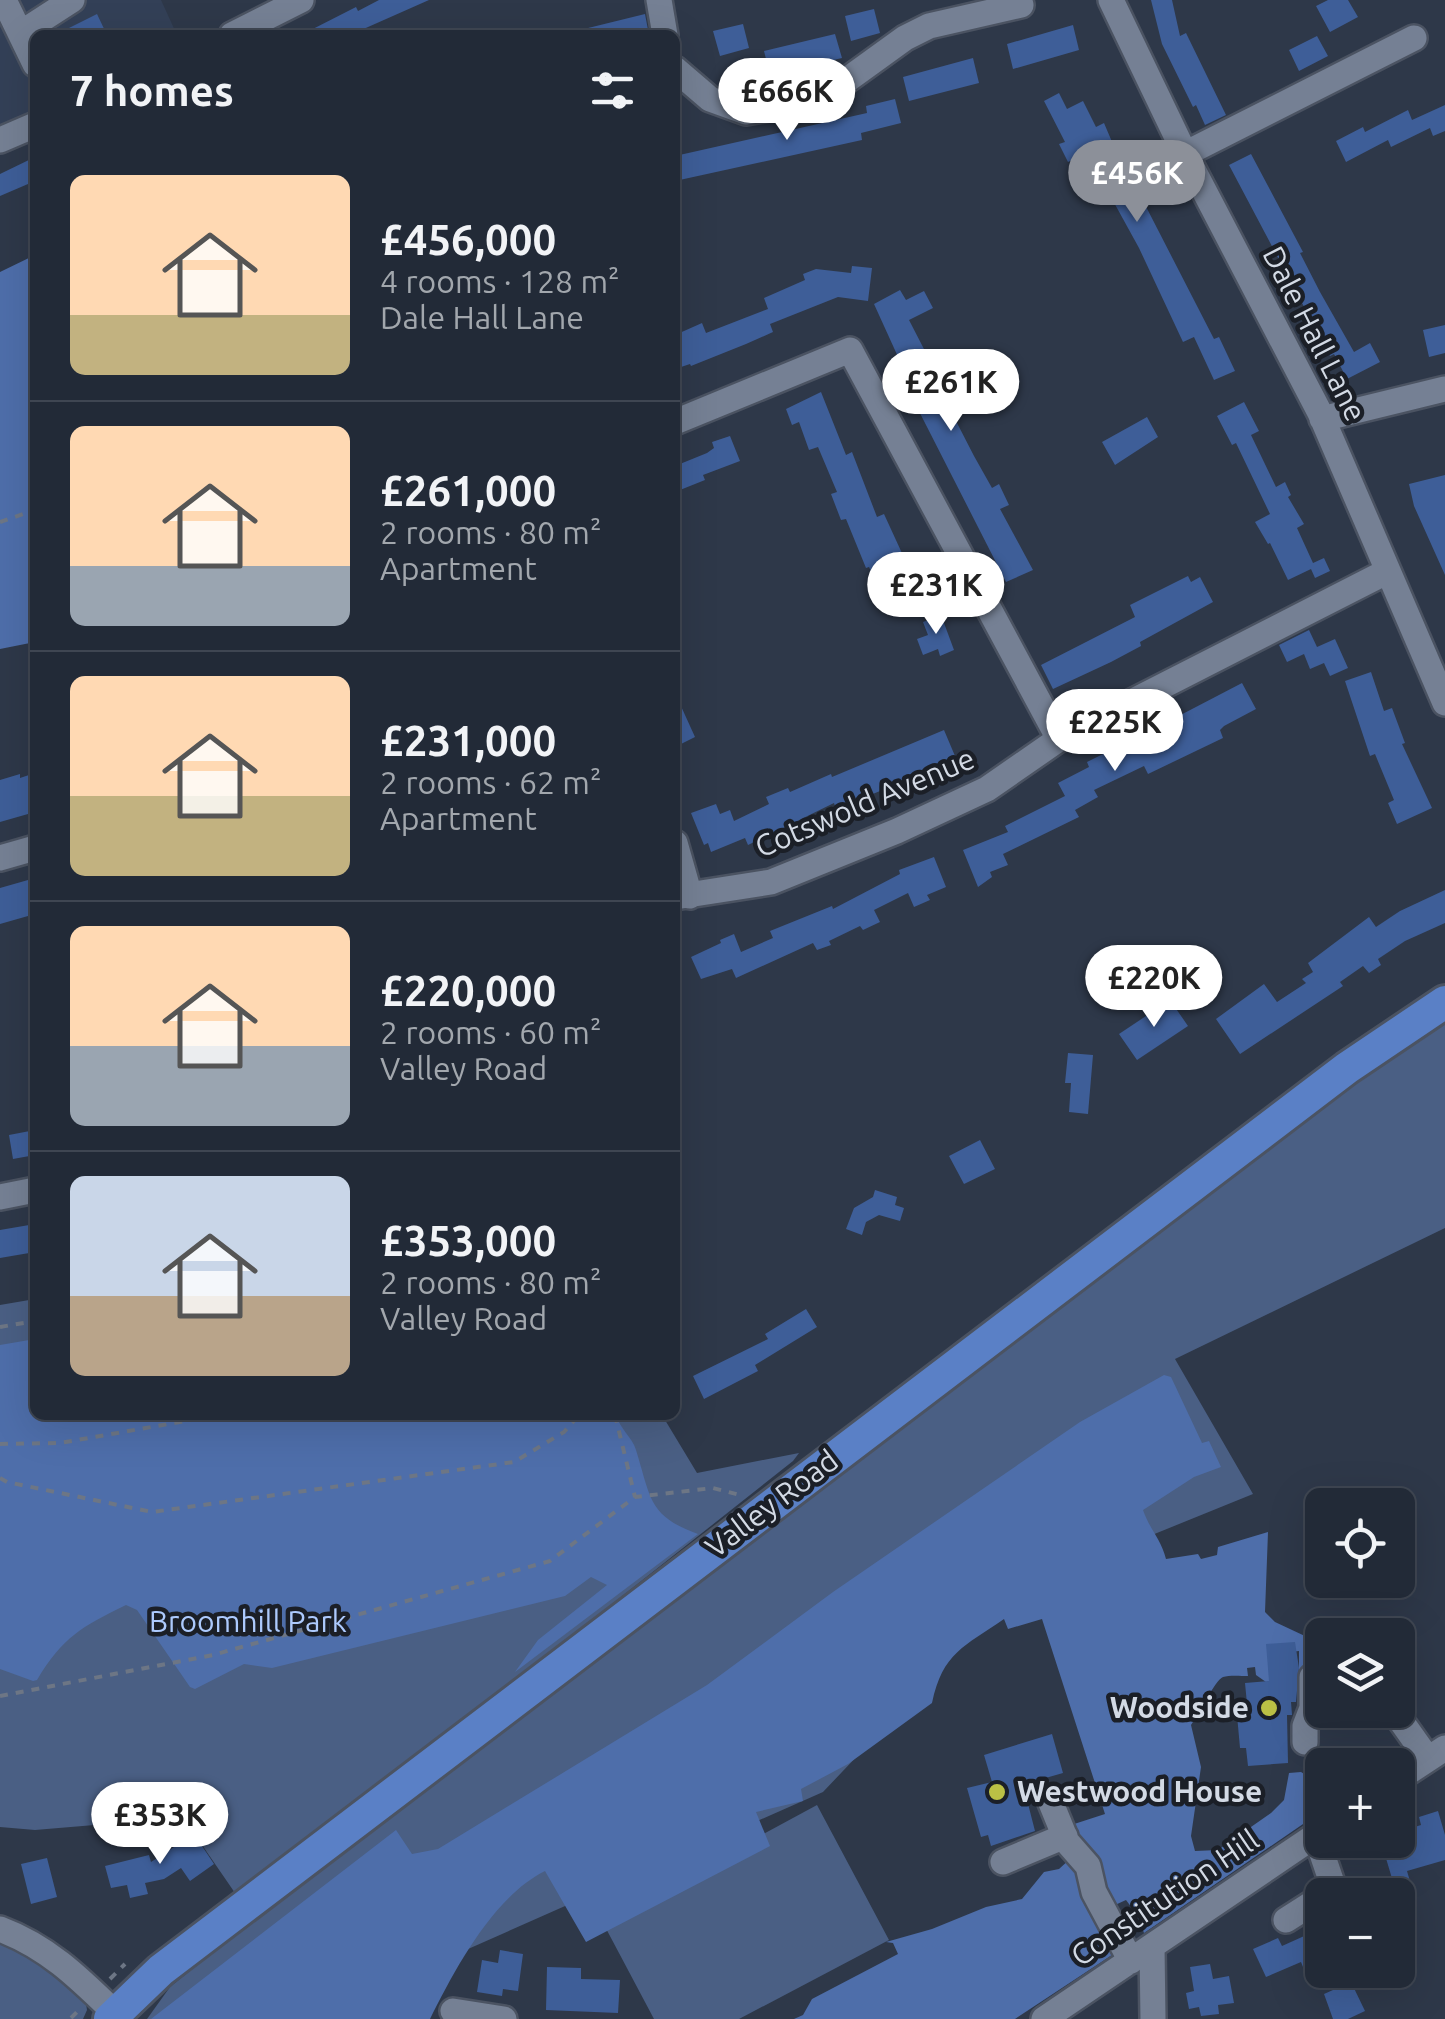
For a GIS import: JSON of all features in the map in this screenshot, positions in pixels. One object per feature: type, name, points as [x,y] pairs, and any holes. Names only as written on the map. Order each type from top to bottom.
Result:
[{"type":"main road","name":"Valley Road","points":[[112,2016],[161,1970],[753,1518],[1347,1068],[1445,1002]]},
{"type":"street","points":[[4,0],[12,30],[30,57]]},
{"type":"street","points":[[12,30],[72,0]]},
{"type":"street","points":[[242,30],[301,0]]},
{"type":"street","points":[[659,0],[664,30]]},
{"type":"street","name":"Dale Hall Lane","points":[[1111,0],[1185,154],[1322,419],[1445,702]]},
{"type":"street","points":[[680,73],[710,99],[746,112],[774,107],[840,85],[905,38],[929,26],[1021,4]]},
{"type":"street","points":[[1185,154],[1414,38]]},
{"type":"street","points":[[0,140],[30,127]]},
{"type":"street","points":[[680,420],[850,350],[1059,739]]},
{"type":"street","points":[[1322,419],[1445,389]]},
{"type":"street","name":"Cotswold Avenue","points":[[682,896],[771,882],[897,831],[987,789],[1059,739],[1388,571]]},
{"type":"street","points":[[0,858],[30,849]]},
{"type":"street","points":[[0,1197],[30,1191]]},
{"type":"street","points":[[1305,1728],[1305,1742]]},
{"type":"street","points":[[1408,1728],[1436,1754],[1415,1768]]},
{"type":"street","points":[[1049,1798],[1065,1836],[1088,1866],[1094,1892],[1142,1954],[1154,2019]]},
{"type":"street","points":[[1004,1862],[1065,1836]]},
{"type":"street","name":"Constitution Hill","points":[[1044,2019],[1305,1843]]},
{"type":"street","points":[[1286,1920],[1305,1908]]},
{"type":"street","points":[[0,1930],[29,1940],[63,1963],[112,2016]]},
{"type":"street","points":[[453,2011],[493,2018]]},
{"type":"path","points":[[0,522],[30,512]]},
{"type":"path","points":[[0,1327],[30,1322]]},
{"type":"path","points":[[0,1444],[60,1443],[191,1420]]},
{"type":"path","points":[[0,1478],[38,1490],[152,1512],[514,1462],[564,1432],[575,1420]]},
{"type":"path","points":[[616,1420],[634,1496]]},
{"type":"path","points":[[0,1693],[214,1655],[550,1560],[634,1496],[713,1488],[744,1496]]},
{"type":"shaded area","points":[[0,0],[161,0],[175,30],[30,30],[30,127],[0,140]]},
{"type":"green space","points":[[30,257],[30,643],[0,649],[0,272]]},
{"type":"green space","points":[[1445,1021],[1445,1228],[1175,1359],[1253,1494],[1014,1591],[823,1792],[450,1957],[402,2019],[147,2019],[170,1987],[274,1903],[1329,1100]]},
{"type":"green space","name":"Broomhill Park","points":[[30,1300],[30,1420],[665,1420],[697,1473],[799,1453],[501,1692],[235,1893],[189,1826],[178,1818],[35,1830],[0,1827],[0,1305]]},
{"type":"green space","points":[[30,1340],[30,1420],[618,1420],[634,1445],[649,1493],[660,1512],[698,1534],[515,1672],[538,1640],[607,1585],[591,1577],[565,1596],[272,1668],[244,1664],[195,1689],[137,1610],[126,1605],[74,1635],[33,1681],[0,1669],[0,1345]]},
{"type":"green space","points":[[1164,1375],[1171,1377],[1202,1443],[1209,1441],[1221,1467],[1194,1477],[1143,1510],[1166,1559],[1217,1555],[1218,1547],[1268,1532],[1265,1612],[1275,1622],[1305,1636],[1305,1675],[1299,1677],[1299,1651],[1271,1654],[1273,1680],[1266,1682],[1256,1675],[1255,1667],[1247,1668],[1248,1676],[1223,1677],[1191,1725],[1201,1767],[1191,1836],[1195,1851],[1218,1850],[1284,1800],[1289,1773],[1305,1774],[1305,1823],[1144,1933],[1126,1900],[1115,1905],[1068,1826],[1105,1814],[1042,1619],[1008,1629],[1004,1619],[949,1661],[932,1703],[848,1764],[801,1789],[803,1801],[756,1812],[770,1846],[586,1942],[545,1871],[526,1883],[477,1936],[430,2019],[151,2019],[396,1830],[412,1854],[438,1849],[707,1685],[833,1592],[1080,1422]]},
{"type":"green space","points":[[817,1805],[889,1940],[739,2019],[654,2019],[602,1921]]},
{"type":"green space","points":[[1070,1859],[1079,1861],[1088,1900],[1112,1955],[1015,2019],[794,2019],[803,2015],[812,1999],[898,1954],[893,1943],[886,1942],[986,1907],[1022,1899],[1044,1872],[1059,1869]]},
{"type":"green space","points":[[0,1929],[85,1997],[87,2010],[83,2019],[0,2019]]},
{"type":"building","points":[[379,0],[429,0],[361,30],[311,30],[356,7],[358,11]]},
{"type":"building","points":[[1151,0],[1172,0],[1180,36],[1186,33],[1226,115],[1205,125],[1196,105],[1193,107],[1162,44]]},
{"type":"building","points":[[1328,0],[1348,0],[1358,17],[1330,32],[1316,6]]},
{"type":"building","points":[[874,9],[880,33],[851,41],[845,16]]},
{"type":"building","points":[[97,14],[105,30],[65,30]]},
{"type":"building","points":[[645,14],[648,30],[584,30]]},
{"type":"building","points":[[743,24],[749,48],[720,56],[713,31]]},
{"type":"building","points":[[1073,25],[1079,50],[1013,69],[1007,44]]},
{"type":"building","points":[[835,34],[842,58],[770,75],[764,51]]},
{"type":"building","points":[[1317,36],[1328,56],[1299,71],[1289,50]]},
{"type":"building","points":[[973,58],[979,83],[909,101],[903,77]]},
{"type":"building","points":[[1059,93],[1067,109],[1083,101],[1096,127],[1104,123],[1135,196],[1139,193],[1214,339],[1219,337],[1235,371],[1214,380],[1194,337],[1183,342],[1106,188],[1096,192],[1081,156],[1068,162],[1059,144],[1065,142],[1044,101]]},
{"type":"building","points":[[895,99],[901,123],[861,133],[862,140],[680,180],[680,155],[867,113],[866,106]]},
{"type":"building","points":[[1445,105],[1445,131],[1433,136],[1430,128],[1391,147],[1388,140],[1346,162],[1336,141],[1363,127],[1365,132],[1408,110],[1412,120]]},
{"type":"building","points":[[1251,154],[1354,352],[1370,343],[1380,362],[1347,379],[1334,354],[1330,356],[1229,165]]},
{"type":"building","points":[[30,159],[30,183],[0,196],[0,174]]},
{"type":"building","points":[[852,266],[872,268],[868,301],[838,297],[770,324],[773,332],[680,367],[680,333],[702,323],[706,333],[768,309],[764,298],[805,280],[803,274],[816,269],[851,273]]},
{"type":"building","points":[[900,290],[906,300],[924,291],[933,308],[909,320],[925,351],[921,353],[992,488],[999,484],[1009,505],[1000,509],[1033,570],[1006,582],[899,372],[904,370],[874,304]]},
{"type":"building","points":[[1445,325],[1445,353],[1429,357],[1423,330]]},
{"type":"building","points":[[821,392],[846,455],[852,452],[877,517],[884,514],[912,575],[879,589],[846,519],[841,520],[831,494],[837,492],[818,447],[809,450],[799,422],[792,425],[786,409]]},
{"type":"building","points":[[1244,402],[1259,431],[1251,435],[1276,487],[1285,482],[1291,495],[1288,497],[1304,524],[1297,528],[1313,563],[1324,558],[1330,571],[1315,578],[1311,569],[1288,580],[1255,522],[1270,514],[1236,443],[1232,445],[1217,416]]},
{"type":"building","points":[[1147,417],[1158,437],[1115,465],[1102,442]]},
{"type":"building","points":[[730,436],[740,461],[703,475],[705,480],[680,490],[680,464],[707,453],[714,448],[712,442]]},
{"type":"building","points":[[1445,475],[1445,575],[1414,506],[1409,484]]},
{"type":"building","points":[[1188,576],[1191,582],[1200,577],[1213,602],[1140,642],[1141,646],[1053,689],[1041,665],[1135,617],[1130,605]]},
{"type":"building","points":[[941,615],[954,650],[940,656],[938,649],[923,655],[917,639],[928,635],[923,622]]},
{"type":"building","points":[[1309,630],[1317,647],[1335,639],[1348,668],[1330,676],[1324,663],[1310,669],[1304,654],[1287,662],[1279,645]]},
{"type":"building","points":[[1371,672],[1384,711],[1392,708],[1405,743],[1402,744],[1432,808],[1397,824],[1388,803],[1394,800],[1375,754],[1370,756],[1345,681]]},
{"type":"building","points":[[1242,683],[1256,709],[1224,726],[1220,730],[1223,738],[1148,774],[1144,766],[1094,790],[1098,797],[1075,810],[1079,817],[1003,854],[1008,865],[990,872],[992,877],[978,887],[963,850],[1008,832],[1005,826],[1065,796],[1058,783],[1089,767],[1087,762],[1131,740],[1129,737],[1144,730],[1146,733]]},
{"type":"building","points":[[680,704],[695,737],[680,744]]},
{"type":"building","points":[[944,730],[955,756],[836,809],[834,803],[748,845],[745,838],[711,852],[708,843],[704,845],[691,813],[716,804],[720,814],[730,810],[734,821],[769,804],[766,797],[788,788],[790,792],[831,774],[832,777]]},
{"type":"building","points":[[29,775],[30,813],[0,822],[0,780]]},
{"type":"building","points":[[934,857],[946,887],[927,895],[930,900],[914,907],[908,893],[874,910],[880,922],[863,930],[860,926],[829,941],[831,945],[817,950],[813,943],[736,978],[732,969],[701,979],[691,957],[721,943],[720,940],[734,934],[741,952],[773,938],[770,931],[832,906],[833,909],[900,874],[899,870]]},
{"type":"building","points":[[30,879],[30,915],[0,924],[0,888]]},
{"type":"building","points":[[1445,890],[1445,923],[1405,941],[1378,959],[1381,965],[1369,973],[1363,966],[1340,982],[1343,986],[1240,1054],[1216,1019],[1264,984],[1277,1002],[1306,983],[1302,979],[1313,972],[1308,963],[1369,917],[1376,927]]},
{"type":"building","points":[[1170,1000],[1188,1026],[1137,1060],[1119,1034]]},
{"type":"building","points":[[1068,1053],[1093,1055],[1088,1114],[1069,1112],[1071,1083],[1065,1083]]},
{"type":"building","points":[[30,1131],[30,1156],[13,1159],[9,1135]]},
{"type":"building","points":[[980,1140],[995,1169],[964,1184],[949,1156]]},
{"type":"building","points":[[875,1190],[897,1197],[895,1205],[904,1208],[900,1221],[879,1215],[866,1222],[862,1235],[846,1229],[854,1208],[873,1197]]},
{"type":"building","points":[[30,1225],[30,1253],[0,1258],[0,1230]]},
{"type":"building","points":[[806,1309],[817,1327],[755,1365],[758,1371],[704,1399],[693,1376],[768,1339],[765,1334]]},
{"type":"building","name":"Woodside","points":[[1295,1642],[1299,1668],[1296,1702],[1291,1702],[1292,1715],[1287,1715],[1288,1763],[1248,1766],[1246,1748],[1240,1748],[1237,1715],[1248,1714],[1245,1683],[1269,1681],[1266,1644]]},
{"type":"building","name":"Westwood House","points":[[1052,1734],[1063,1773],[1028,1783],[1026,1796],[1035,1831],[991,1846],[988,1835],[981,1837],[967,1788],[992,1782],[984,1755]]},
{"type":"building","points":[[1438,1811],[1445,1835],[1445,1860],[1407,1871],[1409,1878],[1392,1878],[1386,1858],[1415,1858],[1415,1827],[1421,1825],[1419,1817]]},
{"type":"building","points":[[194,1834],[214,1864],[190,1881],[181,1868],[164,1879],[145,1883],[148,1894],[130,1898],[127,1885],[111,1888],[105,1866],[149,1855],[151,1862]]},
{"type":"building","points":[[47,1858],[57,1897],[31,1904],[21,1864]]},
{"type":"building","points":[[1305,1936],[1305,1972],[1301,1962],[1266,1977],[1253,1949],[1278,1938],[1282,1946]]},
{"type":"building","points":[[500,1950],[523,1954],[518,1991],[503,1989],[502,1996],[477,1992],[482,1960],[498,1963]]},
{"type":"building","points":[[1210,1964],[1213,1979],[1229,1976],[1234,2003],[1218,2005],[1219,2014],[1201,2016],[1199,2007],[1189,2009],[1186,1993],[1194,1991],[1190,1967]]},
{"type":"building","points":[[547,1967],[581,1968],[581,1979],[620,1980],[618,2013],[546,2010]]},
{"type":"building","points":[[1338,1988],[1354,1988],[1365,2011],[1348,2019],[1333,2019],[1324,1994]]},
{"type":"place","name":"Woodside","points":[[1269,1708]]},
{"type":"place","name":"Westwood House","points":[[997,1792]]}]
